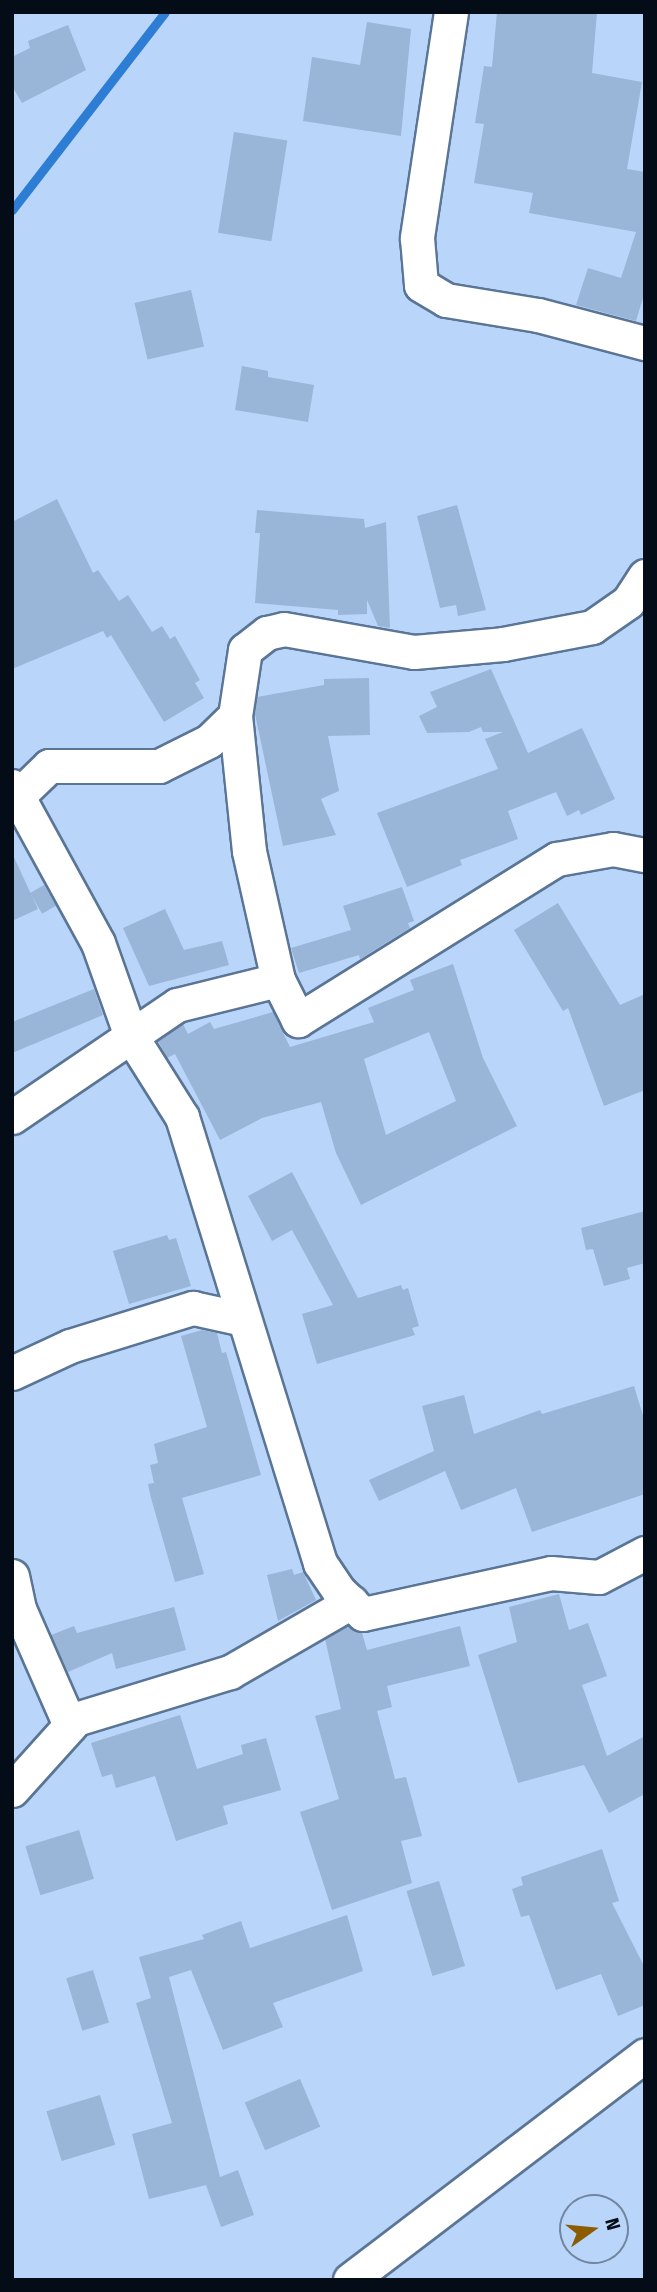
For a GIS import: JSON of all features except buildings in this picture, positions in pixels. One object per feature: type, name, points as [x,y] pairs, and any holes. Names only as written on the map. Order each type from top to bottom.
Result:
[{"type":"street","points":[[451,12],[417,238],[421,285],[446,300],[538,315],[645,342]]},
{"type":"street","points":[[645,576],[628,602],[592,627],[503,643],[414,652],[300,629],[267,633],[245,650],[235,716],[249,851],[278,980],[298,1020],[556,859],[629,852],[645,837]]},
{"type":"street","points":[[235,716],[209,741],[159,766],[49,766],[15,791],[98,943],[131,1036],[182,1117],[320,1563],[363,1614],[551,1573],[599,1577],[645,1553]]},
{"type":"street","points":[[12,1117],[177,1005],[278,980]]},
{"type":"street","points":[[12,1373],[70,1346],[193,1308],[243,1319]]},
{"type":"street","points":[[12,1576],[19,1609],[70,1725]]},
{"type":"street","points":[[12,1790],[76,1719],[230,1672],[351,1602]]},
{"type":"street","points":[[350,2280],[645,2055]]},
{"type":"waterway","points":[[12,210],[165,12]]}]
